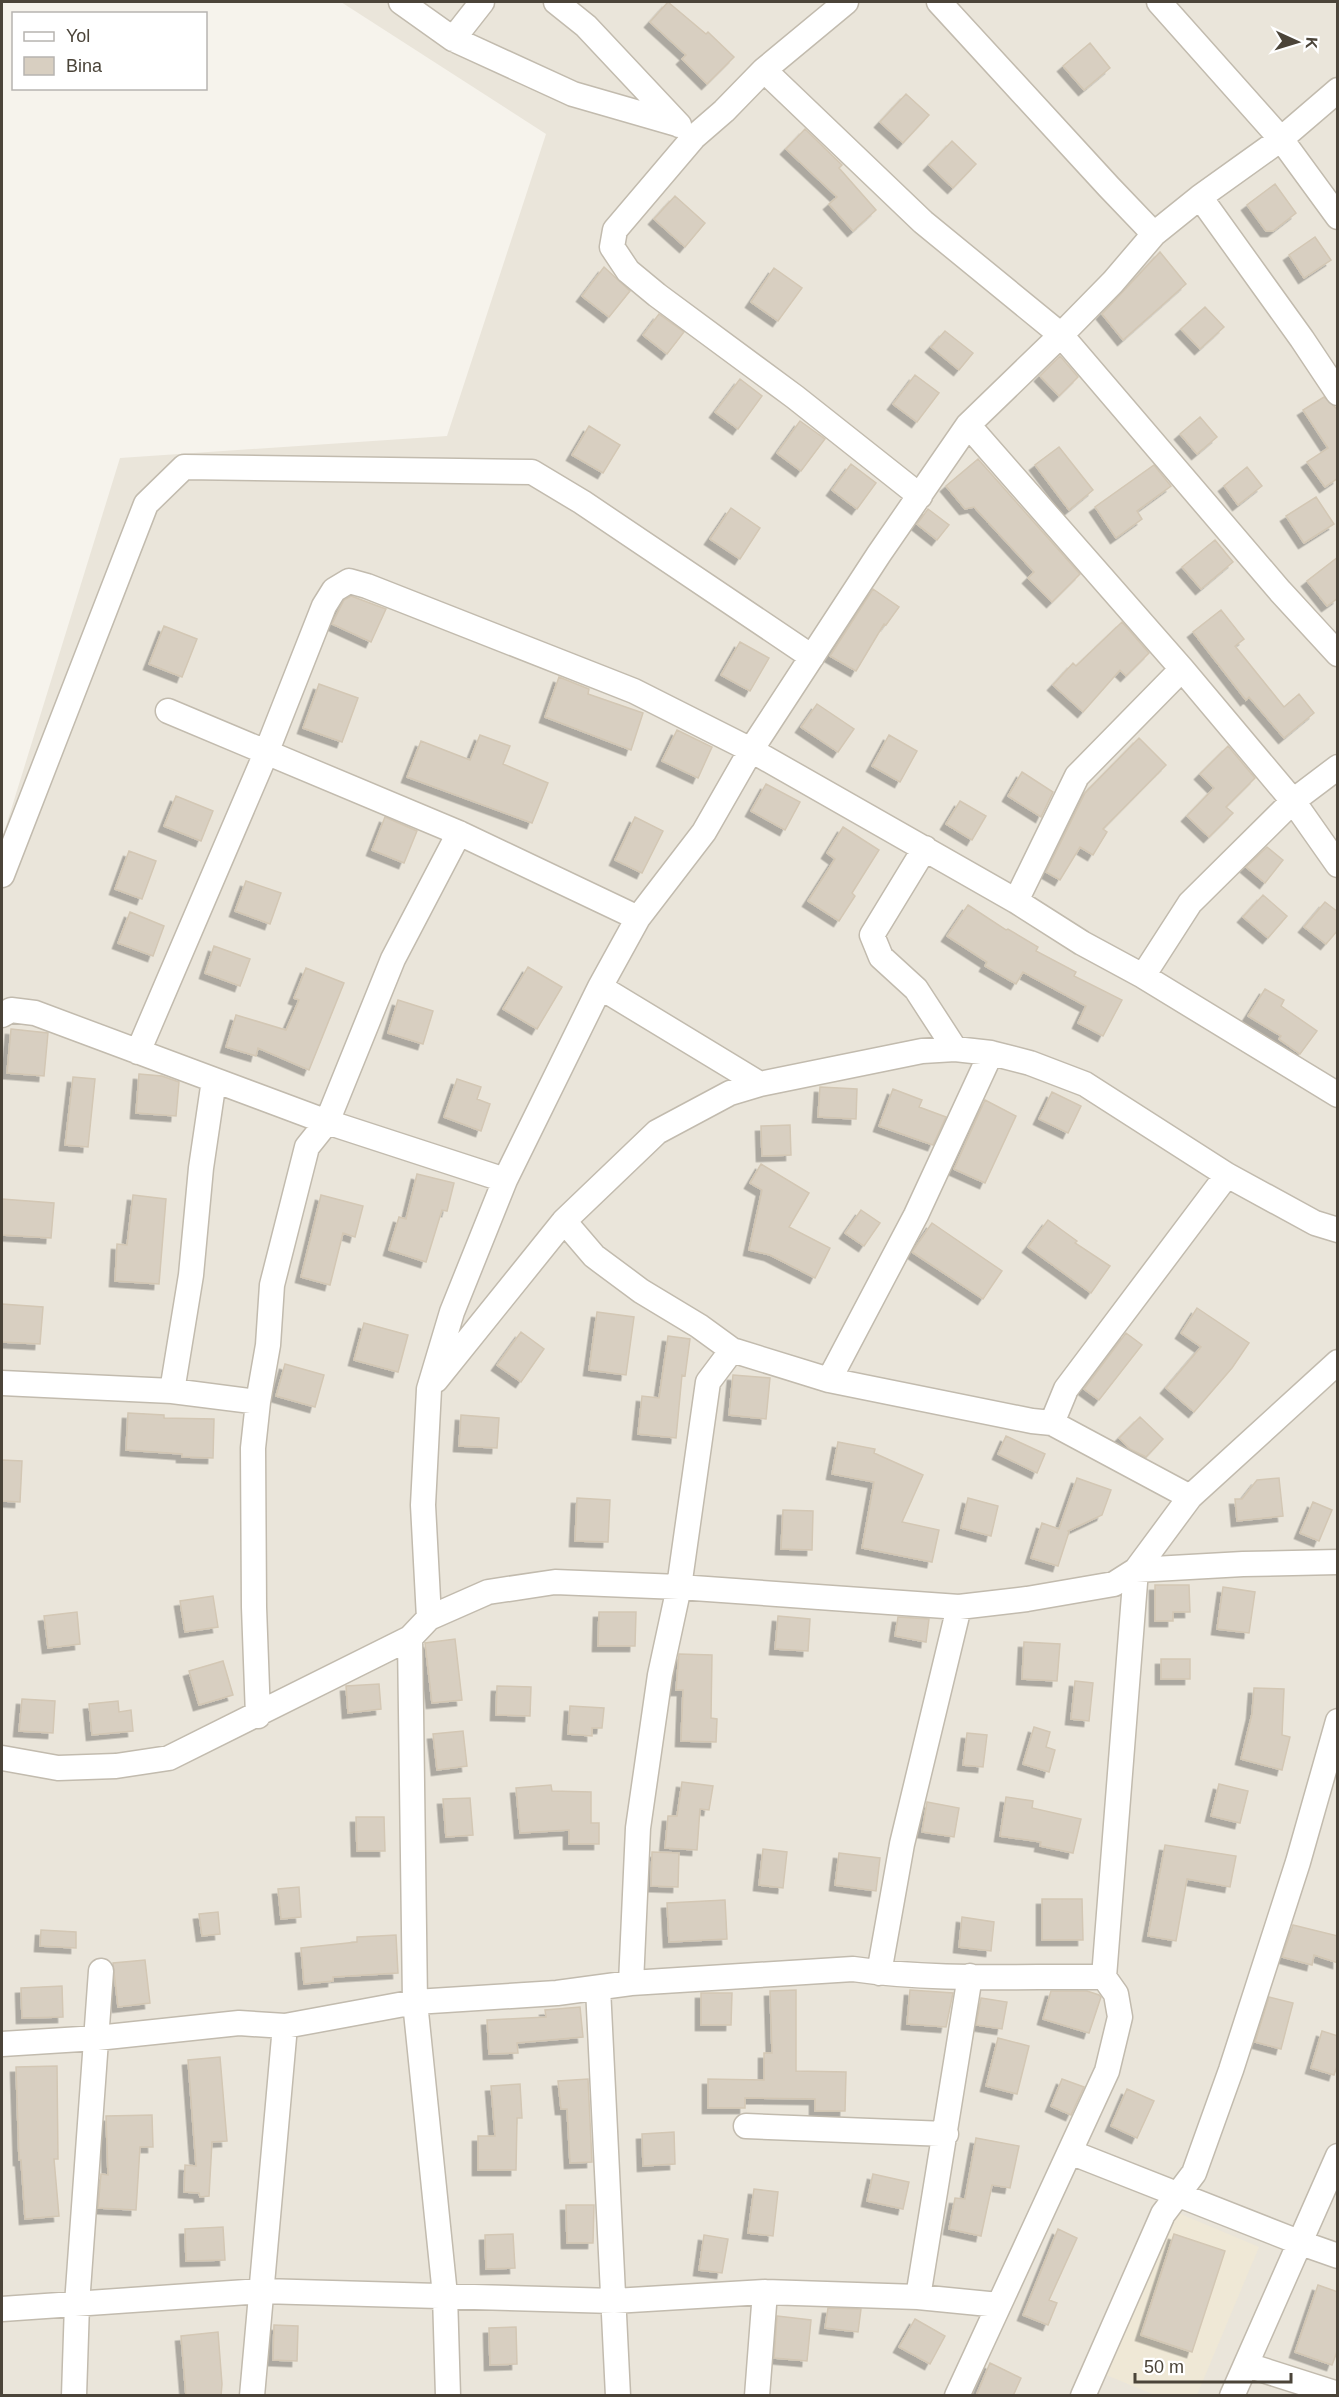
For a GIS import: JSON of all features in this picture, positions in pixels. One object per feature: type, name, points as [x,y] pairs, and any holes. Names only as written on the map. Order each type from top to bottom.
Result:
[{"type":"street","points":[[401,2],[453,39],[573,94],[686,131]]},
{"type":"street","points":[[453,39],[482,2]]},
{"type":"street","points":[[556,2],[586,26],[686,131]]},
{"type":"street","points":[[846,2],[764,70],[724,111],[686,131],[615,230],[612,247],[628,271],[657,295],[795,397],[920,496]]},
{"type":"street","points":[[939,2],[1154,234]]},
{"type":"street","points":[[1159,2],[1281,139],[1338,217]]},
{"type":"street","points":[[764,70],[923,222],[1061,335],[1280,591],[1338,654]]},
{"type":"street","points":[[429,1618],[423,1505],[429,1389],[452,1312],[505,1180],[600,987],[638,918],[704,832],[751,750],[879,554],[968,425],[1113,282],[1154,234],[1200,197],[1281,139],[1338,90]]},
{"type":"street","points":[[1200,197],[1338,393]]},
{"type":"street","points":[[968,425],[1182,669],[1293,801],[1338,865]]},
{"type":"street","points":[[2,875],[146,504],[184,467],[532,472],[582,502],[812,657]]},
{"type":"street","points":[[138,1052],[266,753],[324,606],[334,590],[349,581],[367,586],[634,691],[751,750],[1016,900],[1082,943],[1143,976],[1338,1095]]},
{"type":"street","points":[[1016,900],[1077,776],[1182,669]]},
{"type":"street","points":[[168,711],[459,833],[638,918]]},
{"type":"street","points":[[1143,976],[1190,903],[1293,801],[1338,767]]},
{"type":"street","points":[[258,1716],[254,1607],[253,1448],[268,1345],[272,1285],[307,1147],[327,1122],[393,959],[459,833]]},
{"type":"street","points":[[925,848],[872,935],[881,957],[916,989],[955,1049]]},
{"type":"street","points":[[600,987],[760,1084]]},
{"type":"street","points":[[2,1015],[11,1010],[35,1013],[327,1122],[505,1180]]},
{"type":"street","points":[[429,1389],[564,1221],[657,1132],[730,1093],[760,1084],[922,1051],[955,1049],[991,1053],[1030,1063],[1084,1084],[1227,1176],[1315,1223],[1338,1230]]},
{"type":"street","points":[[829,1380],[916,1215],[991,1053]]},
{"type":"street","points":[[171,1391],[191,1275],[201,1168],[214,1080]]},
{"type":"street","points":[[1052,1423],[1066,1389],[1227,1176]]},
{"type":"street","points":[[564,1221],[594,1256],[641,1291],[699,1326],[732,1350],[829,1380],[1032,1422],[1052,1423],[1190,1497]]},
{"type":"street","points":[[631,1983],[638,1828],[660,1675],[679,1587],[708,1382],[732,1350]]},
{"type":"street","points":[[2,1758],[58,1767],[116,1766],[169,1758],[258,1716],[410,1638],[429,1618],[488,1592],[555,1582],[679,1587],[959,1607],[1027,1599],[1114,1584],[1136,1569],[1190,1497],[1338,1362]]},
{"type":"street","points":[[2,1383],[171,1391],[258,1402]]},
{"type":"street","points":[[1136,1569],[1338,1562]]},
{"type":"street","points":[[957,2396],[1107,2071],[1120,2016],[1116,1994],[1104,1977],[1136,1569]]},
{"type":"street","points":[[879,1973],[902,1844],[959,1607]]},
{"type":"street","points":[[410,1638],[416,2002],[445,2295],[448,2396]]},
{"type":"street","points":[[1083,2396],[1163,2214],[1194,2173],[1231,2070],[1298,1862],[1338,1721]]},
{"type":"street","points":[[2,2044],[98,2038],[239,2023],[285,2026],[416,2002],[557,1993],[631,1983],[853,1969],[879,1973],[970,1976],[1104,1977]]},
{"type":"street","points":[[74,2396],[78,2304],[101,1971]]},
{"type":"street","points":[[918,2297],[970,1976]]},
{"type":"street","points":[[598,1988],[618,2396]]},
{"type":"street","points":[[252,2396],[285,2026]]},
{"type":"street","points":[[746,2126],[946,2134]]},
{"type":"street","points":[[1070,2152],[1338,2256]]},
{"type":"street","points":[[1232,2396],[1338,2156]]},
{"type":"street","points":[[2,2309],[261,2291],[614,2301],[765,2292],[918,2297],[999,2305]]},
{"type":"street","points":[[757,2396],[765,2292]]},
{"type":"street","points":[[1247,2365],[1338,2394]]},
{"type":"shaded area","points":[[341,2],[1337,2],[1337,2395],[2,2396],[2,839],[120,458],[447,436],[546,134]]},
{"type":"shaded area","points":[[1157,2204],[1259,2247],[1197,2395],[1155,2395],[1089,2368]]},
{"type":"building","points":[[668,2],[706,34],[708,32],[734,57],[707,84],[682,59],[686,55],[650,22]]},
{"type":"building","points":[[1090,43],[1110,68],[1084,90],[1063,66]]},
{"type":"building","points":[[906,94],[929,115],[903,143],[880,122]]},
{"type":"building","points":[[805,129],[842,165],[839,168],[876,210],[853,231],[829,204],[837,197],[786,149]]},
{"type":"building","points":[[952,141],[976,164],[953,188],[929,165]]},
{"type":"building","points":[[1275,184],[1296,213],[1273,231],[1266,231],[1247,205]]},
{"type":"building","points":[[675,196],[705,223],[685,247],[654,219]]},
{"type":"building","points":[[1315,237],[1331,260],[1304,278],[1289,255]]},
{"type":"building","points":[[1160,252],[1186,284],[1123,340],[1102,314]]},
{"type":"building","points":[[604,267],[630,291],[609,317],[582,296]]},
{"type":"building","points":[[774,268],[802,288],[778,321],[751,302]]},
{"type":"building","points":[[1205,307],[1224,327],[1200,349],[1181,329]]},
{"type":"building","points":[[659,314],[684,332],[667,354],[643,335]]},
{"type":"building","points":[[945,331],[973,353],[959,370],[931,347]]},
{"type":"building","points":[[1060,356],[1078,377],[1059,396],[1040,376]]},
{"type":"building","points":[[915,375],[939,393],[917,422],[893,404]]},
{"type":"building","points":[[740,379],[762,396],[738,429],[715,412]]},
{"type":"building","points":[[1324,397],[1338,410],[1338,478],[1325,487],[1307,462],[1328,448],[1303,410]]},
{"type":"building","points":[[1200,417],[1217,437],[1197,454],[1180,434]]},
{"type":"building","points":[[800,421],[825,439],[801,471],[777,453]]},
{"type":"building","points":[[589,426],[620,445],[603,473],[572,455]]},
{"type":"building","points":[[1059,447],[1093,490],[1069,510],[1035,465]]},
{"type":"building","points":[[978,459],[1080,574],[1052,602],[1028,578],[1034,572],[974,507],[965,509],[946,486]]},
{"type":"building","points":[[851,464],[876,483],[857,509],[832,490]]},
{"type":"building","points":[[1154,465],[1171,486],[1137,511],[1142,519],[1116,538],[1095,507]]},
{"type":"building","points":[[1247,467],[1262,486],[1238,505],[1224,486]]},
{"type":"building","points":[[1316,497],[1334,524],[1304,543],[1286,516]]},
{"type":"building","points":[[731,508],[760,528],[740,559],[710,539]]},
{"type":"building","points":[[928,509],[949,525],[937,540],[917,524]]},
{"type":"building","points":[[1215,540],[1233,562],[1201,589],[1182,567]]},
{"type":"building","points":[[1338,557],[1338,598],[1327,606],[1307,581]]},
{"type":"building","points":[[873,589],[899,607],[886,625],[884,624],[856,671],[830,656]]},
{"type":"building","points":[[351,596],[386,609],[371,642],[332,624],[344,600]]},
{"type":"building","points":[[1221,610],[1244,639],[1235,646],[1284,707],[1299,694],[1314,713],[1284,738],[1249,697],[1246,700],[1193,632]]},
{"type":"building","points":[[1122,622],[1149,653],[1126,676],[1120,670],[1083,712],[1053,685],[1073,663],[1076,666]]},
{"type":"building","points":[[164,626],[197,639],[182,677],[149,664]]},
{"type":"building","points":[[740,642],[769,658],[750,691],[721,675]]},
{"type":"building","points":[[559,677],[589,689],[588,694],[643,713],[631,750],[545,717]]},
{"type":"building","points":[[319,684],[358,698],[342,742],[303,728]]},
{"type":"building","points":[[817,704],[854,729],[838,752],[801,727]]},
{"type":"building","points":[[677,730],[712,747],[698,778],[662,761]]},
{"type":"building","points":[[480,735],[510,746],[503,764],[548,783],[532,823],[407,777],[421,741],[470,760]]},
{"type":"building","points":[[889,735],[917,751],[900,782],[872,766]]},
{"type":"building","points":[[1139,738],[1166,765],[1103,829],[1107,832],[1093,855],[1080,847],[1060,880],[1046,872],[1085,793]]},
{"type":"building","points":[[1228,746],[1255,778],[1226,807],[1233,813],[1209,837],[1187,816],[1214,788],[1200,774]]},
{"type":"building","points":[[1022,772],[1053,792],[1041,817],[1008,796]]},
{"type":"building","points":[[766,784],[800,802],[785,830],[751,811]]},
{"type":"building","points":[[176,796],[213,811],[201,841],[164,826]]},
{"type":"building","points":[[960,801],[986,816],[972,840],[946,824]]},
{"type":"building","points":[[385,817],[417,831],[404,863],[372,850]]},
{"type":"building","points":[[635,817],[663,831],[642,873],[615,860]]},
{"type":"building","points":[[843,827],[879,850],[852,893],[855,896],[839,921],[808,901],[835,859],[827,853]]},
{"type":"building","points":[[1267,847],[1283,860],[1265,883],[1246,867]]},
{"type":"building","points":[[129,851],[156,861],[142,899],[115,889]]},
{"type":"building","points":[[246,881],[281,893],[270,924],[235,911]]},
{"type":"building","points":[[1263,895],[1287,916],[1268,938],[1243,917]]},
{"type":"building","points":[[1325,902],[1338,912],[1338,930],[1326,944],[1304,927]]},
{"type":"building","points":[[968,905],[1006,930],[1008,929],[1038,947],[1036,951],[1076,972],[1074,976],[1122,1000],[1103,1036],[1078,1023],[1086,1006],[1023,972],[1016,984],[985,966],[987,962],[947,936]]},
{"type":"building","points":[[130,912],[164,926],[153,956],[118,943]]},
{"type":"building","points":[[214,946],[250,959],[240,986],[205,973]]},
{"type":"building","points":[[528,967],[562,987],[537,1029],[503,1009]]},
{"type":"building","points":[[306,968],[344,983],[309,1070],[258,1048],[256,1056],[226,1047],[236,1015],[286,1030],[299,1000],[294,998]]},
{"type":"building","points":[[1265,989],[1284,1000],[1281,1006],[1317,1031],[1300,1054],[1279,1039],[1281,1036],[1248,1016]]},
{"type":"building","points":[[398,1000],[433,1011],[423,1044],[388,1033]]},
{"type":"building","points":[[11,1029],[48,1033],[44,1076],[7,1073]]},
{"type":"building","points":[[139,1074],[162,1076],[179,1082],[176,1116],[136,1113]]},
{"type":"building","points":[[73,1077],[95,1079],[88,1147],[65,1145]]},
{"type":"building","points":[[457,1079],[481,1087],[477,1099],[490,1104],[481,1131],[444,1117]]},
{"type":"building","points":[[820,1087],[857,1089],[856,1119],[818,1117]]},
{"type":"building","points":[[893,1089],[922,1100],[919,1107],[946,1117],[933,1145],[879,1126]]},
{"type":"building","points":[[1052,1092],[1081,1106],[1068,1133],[1039,1119]]},
{"type":"building","points":[[985,1100],[1016,1116],[985,1183],[954,1169]]},
{"type":"building","points":[[790,1125],[791,1155],[762,1156],[761,1126]]},
{"type":"building","points":[[761,1164],[809,1193],[789,1227],[830,1248],[815,1278],[770,1255],[749,1250],[762,1190],[750,1183]]},
{"type":"building","points":[[417,1174],[454,1183],[447,1211],[442,1210],[426,1262],[389,1250],[399,1217],[406,1219]]},
{"type":"building","points":[[133,1195],[166,1199],[159,1284],[115,1281],[117,1244],[127,1245]]},
{"type":"building","points":[[321,1195],[363,1206],[355,1237],[343,1233],[330,1285],[301,1277]]},
{"type":"building","points":[[2,1199],[54,1203],[51,1238],[2,1235]]},
{"type":"building","points":[[861,1210],[880,1223],[864,1246],[845,1233]]},
{"type":"building","points":[[1048,1220],[1077,1241],[1075,1243],[1110,1266],[1091,1293],[1028,1247]]},
{"type":"building","points":[[932,1223],[1002,1271],[983,1299],[912,1252]]},
{"type":"building","points":[[2,1304],[43,1307],[40,1344],[2,1342]]},
{"type":"building","points":[[1197,1308],[1249,1343],[1232,1368],[1194,1412],[1166,1388],[1201,1347],[1181,1333]]},
{"type":"building","points":[[597,1312],[634,1317],[626,1375],[589,1370]]},
{"type":"building","points":[[364,1323],[408,1335],[398,1372],[354,1360]]},
{"type":"building","points":[[521,1332],[544,1349],[521,1382],[497,1365]]},
{"type":"building","points":[[1126,1333],[1142,1345],[1099,1400],[1084,1389]]},
{"type":"building","points":[[668,1336],[690,1339],[685,1376],[682,1375],[676,1438],[638,1434],[642,1396],[659,1398]]},
{"type":"building","points":[[285,1364],[324,1375],[315,1407],[276,1396]]},
{"type":"building","points":[[733,1375],[770,1378],[766,1419],[729,1415]]},
{"type":"building","points":[[128,1413],[164,1415],[164,1418],[214,1419],[213,1458],[182,1457],[182,1454],[126,1450]]},
{"type":"building","points":[[461,1415],[499,1418],[497,1448],[459,1446]]},
{"type":"building","points":[[1140,1417],[1163,1439],[1146,1457],[1130,1449],[1119,1438]]},
{"type":"building","points":[[1006,1436],[1045,1454],[1037,1473],[998,1454]]},
{"type":"building","points":[[838,1442],[875,1449],[874,1453],[923,1475],[902,1522],[939,1530],[932,1562],[862,1548],[874,1482],[832,1474]]},
{"type":"building","points":[[2,1460],[22,1461],[20,1502],[2,1501]]},
{"type":"building","points":[[1077,1478],[1111,1490],[1102,1515],[1068,1531],[1058,1566],[1031,1558],[1042,1523],[1059,1529]]},
{"type":"building","points":[[1279,1478],[1283,1516],[1237,1521],[1235,1499],[1242,1499],[1257,1480]]},
{"type":"building","points":[[577,1498],[610,1500],[608,1542],[575,1541]]},
{"type":"building","points":[[968,1498],[998,1506],[991,1536],[961,1528]]},
{"type":"building","points":[[1313,1502],[1332,1510],[1319,1541],[1300,1533]]},
{"type":"building","points":[[783,1510],[813,1511],[812,1550],[781,1549]]},
{"type":"building","points":[[1155,1585],[1189,1585],[1190,1612],[1173,1612],[1173,1621],[1155,1621]]},
{"type":"building","points":[[1223,1587],[1255,1592],[1249,1633],[1217,1629]]},
{"type":"building","points":[[213,1596],[218,1627],[185,1632],[180,1601]]},
{"type":"building","points":[[77,1612],[80,1644],[48,1648],[44,1616]]},
{"type":"building","points":[[599,1612],[636,1612],[635,1646],[598,1646]]},
{"type":"building","points":[[778,1616],[810,1619],[808,1651],[775,1649]]},
{"type":"building","points":[[898,1617],[929,1619],[926,1642],[895,1636]]},
{"type":"building","points":[[455,1639],[462,1700],[432,1703],[425,1643]]},
{"type":"building","points":[[1024,1642],[1060,1644],[1057,1681],[1022,1679]]},
{"type":"building","points":[[679,1654],[712,1655],[711,1718],[717,1719],[716,1742],[681,1741],[683,1690],[676,1690]]},
{"type":"building","points":[[1161,1659],[1190,1659],[1190,1679],[1161,1679]]},
{"type":"building","points":[[223,1661],[233,1695],[199,1705],[189,1671]]},
{"type":"building","points":[[1075,1681],[1093,1683],[1089,1721],[1071,1719]]},
{"type":"building","points":[[379,1684],[381,1709],[348,1713],[346,1686]]},
{"type":"building","points":[[497,1686],[531,1687],[530,1716],[496,1715]]},
{"type":"building","points":[[1254,1688],[1284,1689],[1282,1735],[1290,1737],[1282,1770],[1241,1759],[1252,1714]]},
{"type":"building","points":[[22,1699],[55,1701],[53,1733],[19,1731]]},
{"type":"building","points":[[118,1701],[119,1712],[131,1710],[133,1731],[92,1735],[89,1704]]},
{"type":"building","points":[[570,1706],[604,1708],[602,1728],[592,1728],[592,1736],[568,1734]]},
{"type":"building","points":[[1034,1727],[1050,1732],[1046,1747],[1055,1750],[1049,1772],[1023,1764]]},
{"type":"building","points":[[463,1731],[467,1766],[437,1770],[433,1734]]},
{"type":"building","points":[[967,1733],[987,1735],[983,1767],[963,1765]]},
{"type":"building","points":[[682,1782],[713,1786],[709,1810],[700,1809],[697,1850],[665,1848],[668,1816],[677,1816]]},
{"type":"building","points":[[1219,1784],[1248,1791],[1240,1823],[1211,1816]]},
{"type":"building","points":[[551,1785],[552,1791],[591,1792],[591,1823],[599,1823],[599,1844],[569,1844],[569,1830],[520,1833],[516,1788]]},
{"type":"building","points":[[1006,1797],[1033,1801],[1032,1808],[1081,1819],[1073,1853],[1040,1846],[1041,1842],[1000,1836]]},
{"type":"building","points":[[470,1798],[473,1835],[446,1837],[443,1799]]},
{"type":"building","points":[[927,1802],[959,1808],[954,1837],[922,1832]]},
{"type":"building","points":[[356,1817],[384,1817],[385,1851],[357,1851]]},
{"type":"building","points":[[1165,1845],[1236,1856],[1230,1887],[1187,1879],[1176,1941],[1148,1936]]},
{"type":"building","points":[[763,1849],[787,1852],[783,1888],[759,1885]]},
{"type":"building","points":[[652,1852],[679,1853],[678,1887],[651,1886]]},
{"type":"building","points":[[839,1853],[880,1858],[876,1891],[835,1885]]},
{"type":"building","points":[[299,1887],[301,1917],[281,1919],[278,1889]]},
{"type":"building","points":[[1042,1899],[1082,1899],[1083,1940],[1042,1940]]},
{"type":"building","points":[[725,1900],[727,1939],[669,1942],[667,1903]]},
{"type":"building","points":[[218,1912],[220,1934],[202,1936],[199,1914]]},
{"type":"building","points":[[962,1917],[994,1922],[991,1951],[959,1947]]},
{"type":"building","points":[[1293,1925],[1338,1936],[1338,1963],[1314,1955],[1312,1965],[1282,1957]]},
{"type":"building","points":[[41,1930],[76,1932],[76,1948],[40,1946]]},
{"type":"building","points":[[396,1935],[398,1973],[333,1977],[333,1981],[304,1984],[301,1948],[357,1942],[357,1937]]},
{"type":"building","points":[[145,1960],[150,2003],[118,2007],[113,1963]]},
{"type":"building","points":[[62,1986],[63,2017],[22,2018],[21,1988]]},
{"type":"building","points":[[796,1990],[796,2071],[846,2072],[845,2111],[815,2111],[815,2099],[745,2098],[745,2108],[708,2108],[708,2079],[764,2080],[764,2053],[772,2053],[770,1991]]},
{"type":"building","points":[[910,1990],[953,1993],[946,2027],[907,2024]]},
{"type":"building","points":[[1051,1991],[1087,1991],[1101,1997],[1089,2033],[1043,2019]]},
{"type":"building","points":[[701,1993],[732,1993],[731,2025],[701,2025]]},
{"type":"building","points":[[1269,1997],[1293,2003],[1281,2049],[1255,2042]]},
{"type":"building","points":[[981,1998],[1007,2002],[1002,2029],[976,2025]]},
{"type":"building","points":[[580,2007],[583,2037],[517,2043],[518,2053],[489,2054],[487,2020],[546,2017],[545,2010]]},
{"type":"building","points":[[1322,2031],[1338,2036],[1338,2063],[1334,2075],[1311,2068]]},
{"type":"building","points":[[998,2038],[1029,2046],[1017,2094],[986,2086]]},
{"type":"building","points":[[220,2057],[227,2141],[212,2142],[209,2196],[200,2197],[199,2193],[184,2192],[185,2165],[196,2166],[188,2060]]},
{"type":"building","points":[[57,2066],[58,2159],[54,2159],[59,2216],[25,2219],[21,2160],[19,2160],[16,2067]]},
{"type":"building","points":[[588,2079],[592,2162],[570,2163],[567,2109],[561,2109],[558,2081]]},
{"type":"building","points":[[1062,2079],[1084,2087],[1071,2115],[1051,2106]]},
{"type":"building","points":[[520,2084],[522,2118],[517,2118],[516,2170],[478,2170],[478,2136],[495,2136],[491,2086]]},
{"type":"building","points":[[1127,2089],[1154,2101],[1137,2138],[1111,2126]]},
{"type":"building","points":[[152,2115],[153,2147],[140,2147],[136,2210],[98,2208],[101,2174],[108,2175],[106,2116]]},
{"type":"building","points":[[674,2132],[675,2164],[643,2166],[642,2134]]},
{"type":"building","points":[[976,2138],[1019,2146],[1010,2188],[992,2185],[981,2236],[949,2229],[955,2198],[965,2199]]},
{"type":"building","points":[[873,2174],[909,2182],[903,2209],[867,2201]]},
{"type":"building","points":[[754,2189],[778,2192],[773,2236],[748,2233]]},
{"type":"building","points":[[566,2205],[594,2205],[593,2243],[567,2243]]},
{"type":"building","points":[[223,2227],[225,2260],[186,2261],[185,2229]]},
{"type":"building","points":[[1058,2229],[1077,2238],[1049,2300],[1057,2303],[1048,2325],[1023,2315]]},
{"type":"building","points":[[513,2234],[515,2268],[486,2269],[485,2235]]},
{"type":"building","points":[[1174,2234],[1225,2251],[1192,2352],[1141,2335]]},
{"type":"building","points":[[704,2235],[728,2239],[722,2273],[699,2270]]},
{"type":"building","points":[[1318,2285],[1338,2292],[1338,2349],[1332,2365],[1295,2352]]},
{"type":"building","points":[[828,2308],[861,2309],[858,2332],[825,2328]]},
{"type":"building","points":[[777,2316],[811,2320],[807,2361],[774,2358]]},
{"type":"building","points":[[915,2319],[945,2336],[930,2364],[899,2347]]},
{"type":"building","points":[[274,2325],[298,2326],[297,2361],[273,2360]]},
{"type":"building","points":[[516,2327],[517,2364],[490,2365],[489,2328]]},
{"type":"building","points":[[218,2332],[221,2396],[186,2396],[181,2336]]},
{"type":"building","points":[[990,2363],[1021,2378],[1013,2396],[976,2396]]}]
